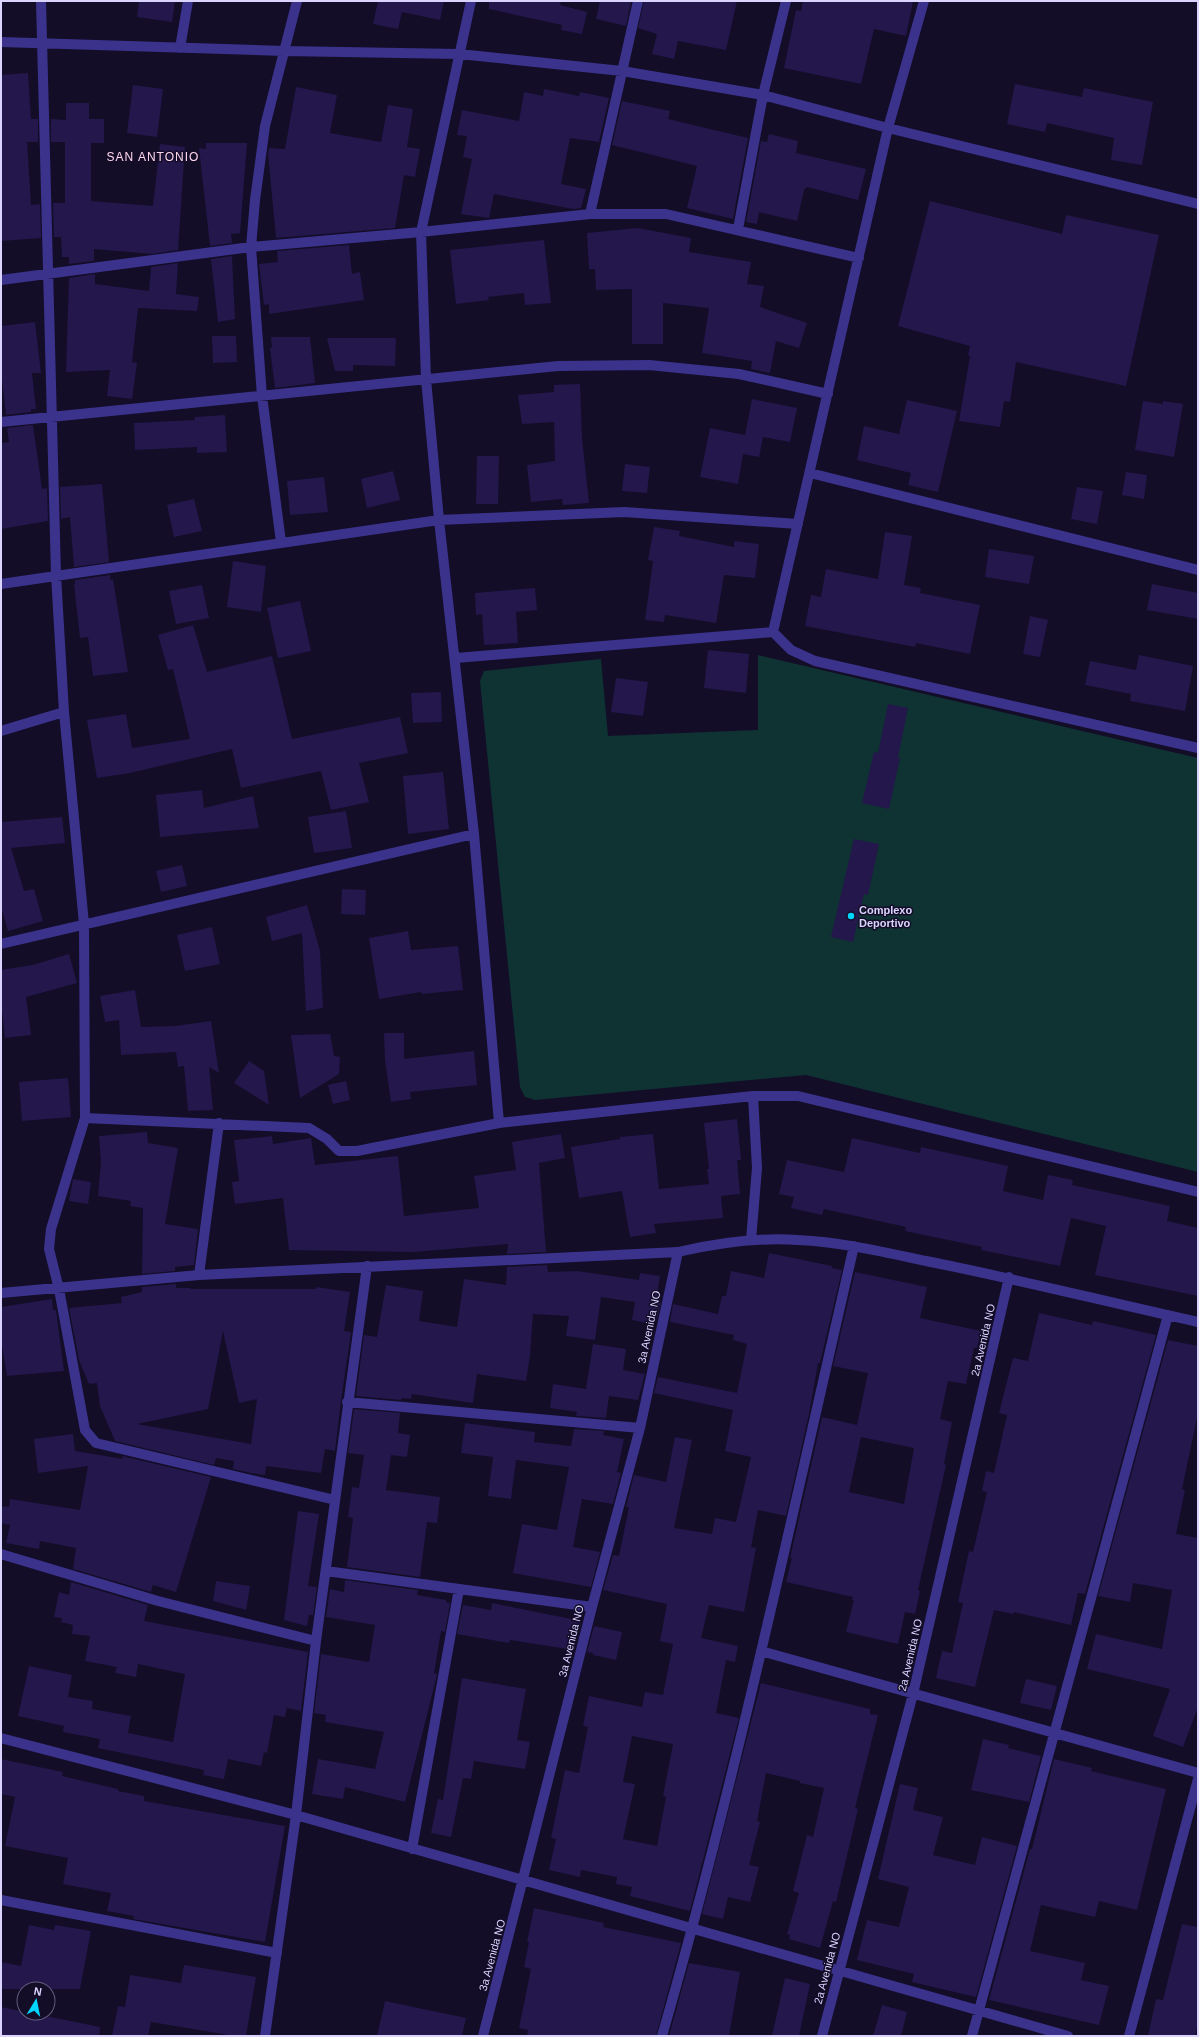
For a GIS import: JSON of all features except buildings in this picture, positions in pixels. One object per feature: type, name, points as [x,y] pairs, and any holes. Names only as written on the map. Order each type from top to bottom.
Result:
[{"type":"street","points":[[41,1],[56,575],[64,712],[84,924],[85,1118],[51,1229],[49,1249],[59,1289],[85,1430],[96,1443],[335,1500]]},
{"type":"street","points":[[180,48],[188,1]]},
{"type":"street","points":[[281,542],[262,396],[251,247],[255,200],[265,126],[297,1]]},
{"type":"street","points":[[471,1],[421,232],[426,379],[439,520],[456,658],[474,834],[499,1123]]},
{"type":"street","points":[[590,214],[638,1]]},
{"type":"street","points":[[738,229],[764,96],[786,1]]},
{"type":"street","points":[[773,632],[888,128],[924,1]]},
{"type":"street","points":[[1,42],[42,42],[284,51],[459,54],[622,71],[764,96],[1198,204]]},
{"type":"street","points":[[1,280],[251,247],[421,232],[590,214],[666,214],[738,229],[858,258]]},
{"type":"street","points":[[1,422],[558,366],[649,365],[739,374],[828,394]]},
{"type":"street","points":[[810,472],[1198,570]]},
{"type":"street","points":[[1,584],[439,520],[624,512],[798,524]]},
{"type":"street","points":[[456,658],[773,632],[791,650],[815,661],[1198,748]]},
{"type":"street","points":[[1,731],[64,712]]},
{"type":"street","points":[[1,944],[474,834]]},
{"type":"street","points":[[85,1118],[309,1128],[327,1139],[339,1151],[357,1151],[499,1123],[753,1096],[798,1096],[1198,1192]]},
{"type":"street","points":[[751,1240],[757,1168],[753,1096]]},
{"type":"street","points":[[199,1275],[219,1123]]},
{"type":"street","points":[[1,1293],[59,1289],[199,1275],[678,1252],[714,1244],[751,1240],[798,1240],[854,1246],[1009,1277],[1198,1322]]},
{"type":"street","points":[[662,2036],[693,1928],[761,1651],[854,1246]]},
{"type":"street","name":"3a Avenida NO","points":[[483,2036],[592,1606],[640,1428],[678,1252]]},
{"type":"street","points":[[265,2036],[296,1815],[316,1641],[367,1266]]},
{"type":"street","name":"2a Avenida NO","points":[[822,2036],[913,1694],[1009,1277]]},
{"type":"street","points":[[972,2036],[1056,1733],[1168,1315]]},
{"type":"street","points":[[348,1402],[640,1428]]},
{"type":"street","points":[[1,1554],[158,1601],[316,1641]]},
{"type":"street","points":[[326,1571],[592,1606]]},
{"type":"street","points":[[412,1849],[459,1589]]},
{"type":"street","points":[[761,1651],[1198,1773]]},
{"type":"street","points":[[1,1738],[296,1815],[523,1882],[693,1928],[979,2012],[1068,2036]]},
{"type":"street","points":[[1129,2036],[1198,1779]]},
{"type":"street","points":[[1,1900],[277,1953]]},
{"type":"green space","name":"Complexo Deportivo","points":[[758,655],[1198,758],[1198,1172],[806,1075],[535,1100],[525,1097],[520,1087],[480,681],[484,671],[601,659],[608,736],[758,730]]},
{"type":"place","name":"Complexo Deportivo","points":[[851,916]]},
{"type":"district","name":"SAN ANTONIO","points":[[153,157]]}]
